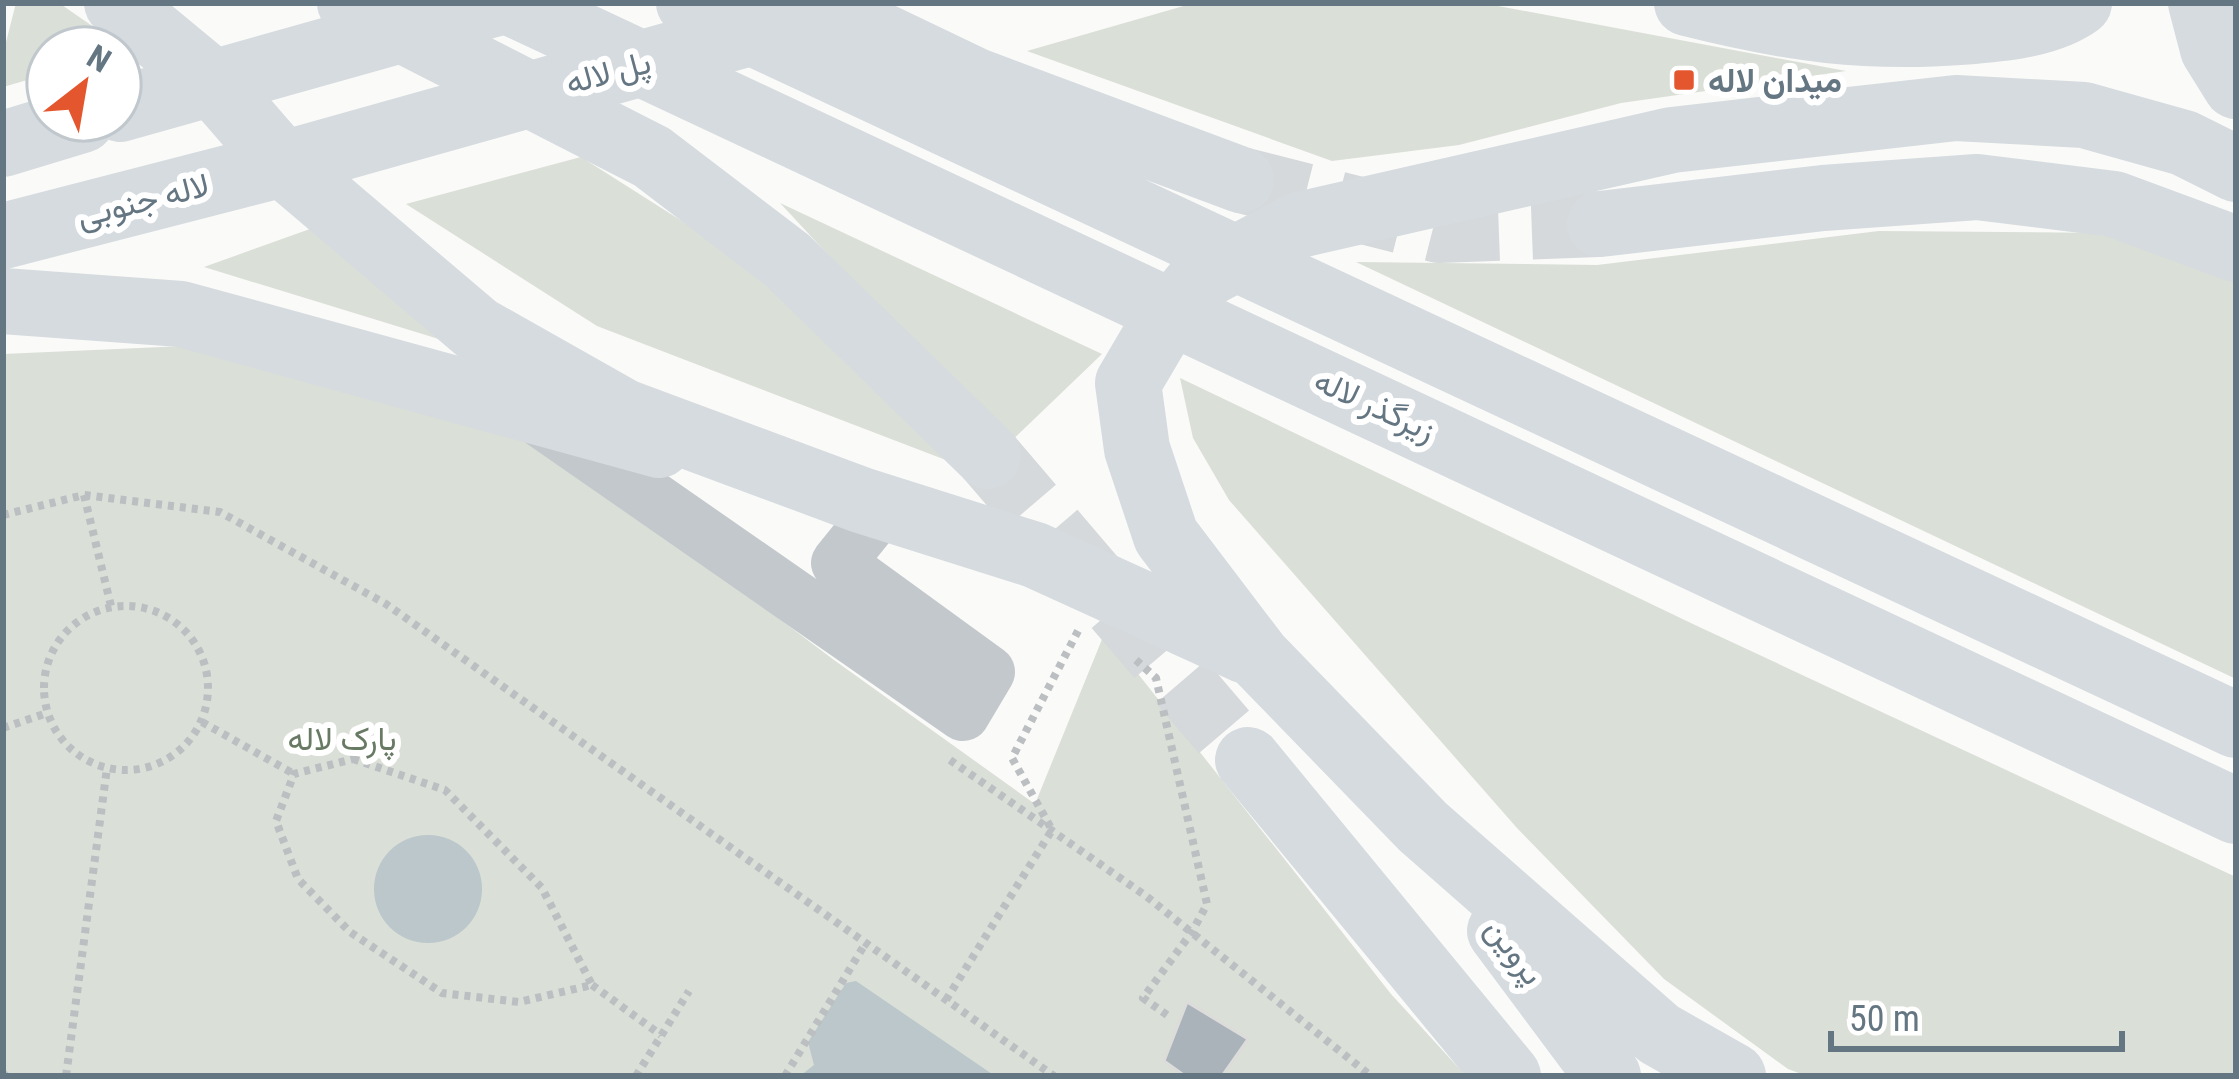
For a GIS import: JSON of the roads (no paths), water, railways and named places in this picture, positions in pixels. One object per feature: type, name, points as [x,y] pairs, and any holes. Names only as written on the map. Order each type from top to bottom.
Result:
[{"type":"main road","points":[[117,3],[211,81],[283,164],[477,329],[624,412],[872,504]]},
{"type":"main road","points":[[350,3],[652,157],[787,260],[988,456]]},
{"type":"main road","points":[[144,102],[497,3]]},
{"type":"main road","name":"زیرگذر لاله","points":[[512,3],[2236,811]]},
{"type":"main road","points":[[689,3],[2236,725]]},
{"type":"main road","points":[[813,3],[976,81],[1241,180]]},
{"type":"main road","name":"پل لاله","points":[[283,164],[859,3]]},
{"type":"main road","points":[[1687,3],[1761,21],[1853,35],[2005,28],[2066,12],[2079,3]]},
{"type":"main road","points":[[2201,3],[2213,49],[2236,86]]},
{"type":"main road","points":[[1733,1076],[1659,1034],[1423,827],[1258,657],[1166,536],[1137,449],[1127,383],[1161,327],[1203,276],[1299,225],[1672,140],[1956,109],[2084,115],[2184,143],[2236,169]]},
{"type":"main road","name":"لاله جنوبی","points":[[3,236],[283,164]]},
{"type":"main road","points":[[1600,224],[1823,198],[1977,187],[2114,205],[2236,249]]},
{"type":"main road","points":[[3,301],[181,314],[872,504],[1035,555],[1258,657]]},
{"type":"main road","points":[[1248,760],[1508,1076]]},
{"type":"main road","name":"پروین","points":[[1423,827],[1608,1076]]},
{"type":"lane","points":[[522,407],[963,714],[988,672],[838,563],[872,504]]},
{"type":"tunnel","points":[[1241,180],[1439,230],[1600,224]]},
{"type":"tunnel","points":[[988,456],[1248,760]]},
{"type":"place","name":"میدان لاله","points":[[1684,80]]},
{"type":"park label","name":"پارک لاله","points":[[342,738]]}]
